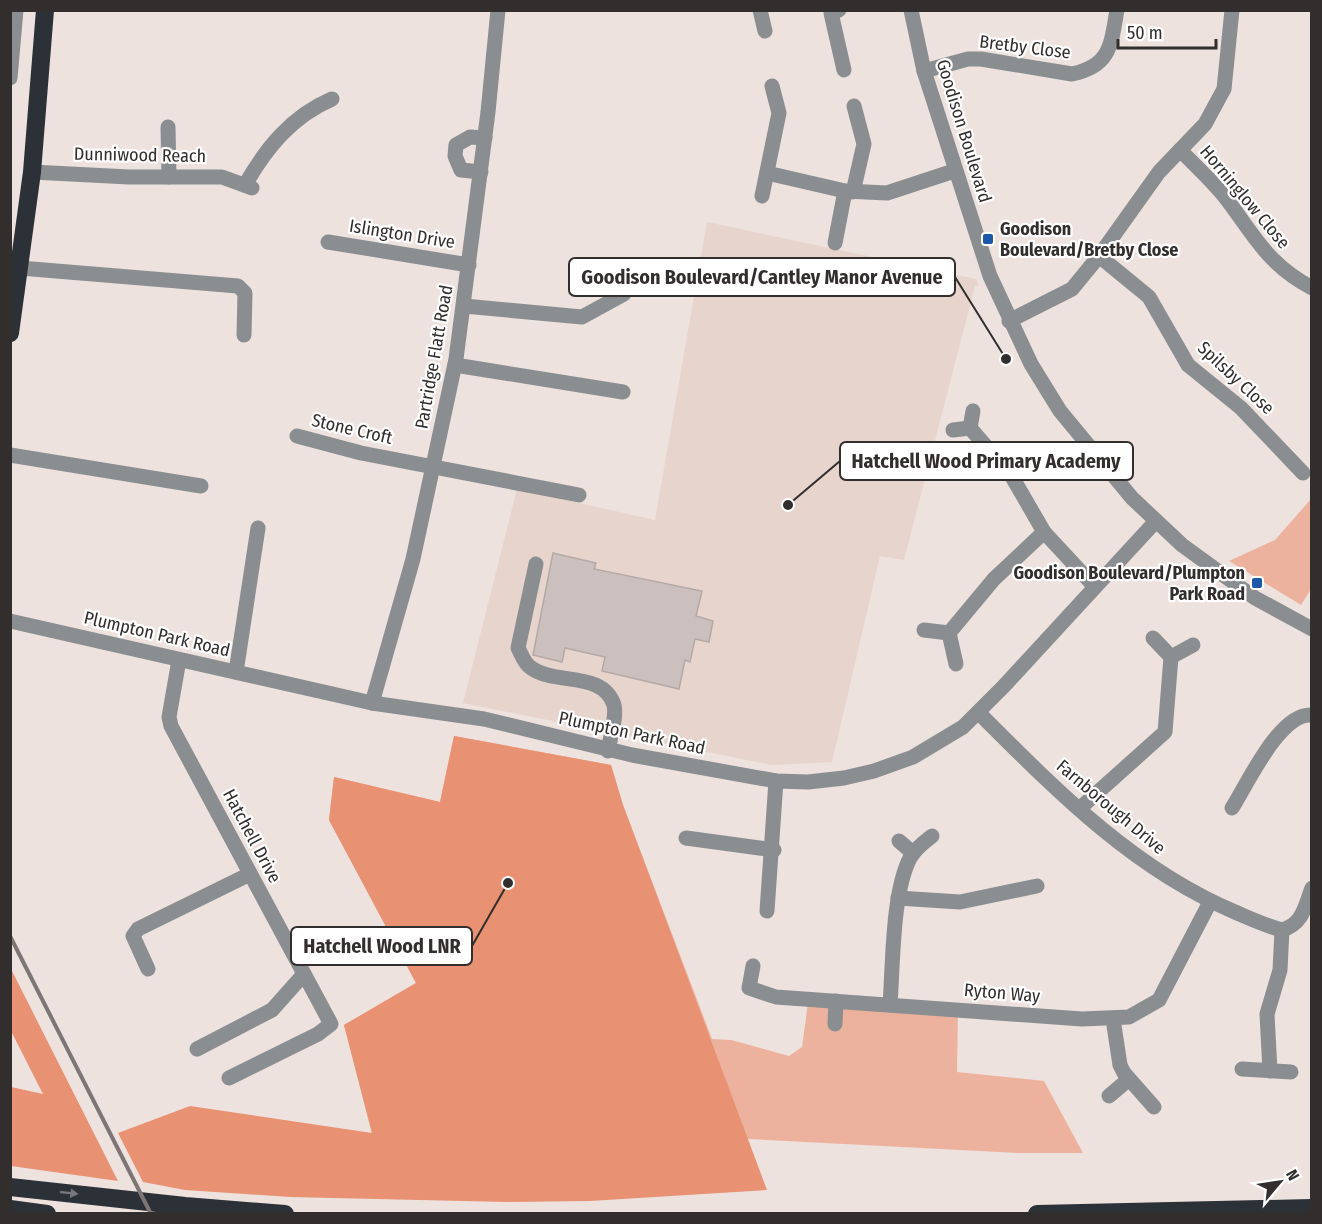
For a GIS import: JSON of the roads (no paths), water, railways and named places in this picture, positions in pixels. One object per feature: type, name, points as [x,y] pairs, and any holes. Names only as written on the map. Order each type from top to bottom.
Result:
[{"type":"highway","points":[[10,333],[32,172],[45,10]]},
{"type":"highway","points":[[10,1187],[185,1206],[285,1214]]},
{"type":"highway","points":[[1037,1214],[1311,1208]]},
{"type":"highway","points":[[10,1209],[47,1214]]},
{"type":"street","points":[[10,78],[15,10]]},
{"type":"street","name":"Partridge Flatt Road","points":[[372,703],[413,559],[435,466],[455,365],[481,172],[498,10]]},
{"type":"street","points":[[760,10],[765,31]]},
{"type":"street","name":"Goodison Boulevard","points":[[911,10],[924,71],[954,171],[990,276],[1009,321],[1060,411],[1132,498],[1182,545],[1256,598],[1311,629]]},
{"type":"street","name":"Bretby Close","points":[[924,71],[968,59],[1072,74],[1082,72],[1093,68],[1108,51],[1117,10]]},
{"type":"street","points":[[1009,321],[1071,289],[1099,256],[1159,172],[1205,123],[1224,89],[1232,10]]},
{"type":"street","points":[[834,11],[844,70]]},
{"type":"street","points":[[762,196],[779,113],[772,86]]},
{"type":"street","name":"Dunniwood Reach","points":[[32,172],[222,177],[248,186],[259,160],[276,139],[306,112],[332,99]]},
{"type":"street","points":[[835,243],[864,144],[854,106]]},
{"type":"street","points":[[168,126],[169,177]]},
{"type":"street","points":[[481,172],[461,170],[455,156],[456,146],[470,137],[485,138]]},
{"type":"street","name":"Horninglow Close","points":[[1180,150],[1215,185],[1260,247],[1284,271],[1311,288]]},
{"type":"street","points":[[767,173],[849,192],[887,194],[954,171]]},
{"type":"street","name":"Islington Drive","points":[[328,242],[469,265]]},
{"type":"street","name":"Spilsby Close","points":[[1099,256],[1149,297],[1188,365],[1241,408],[1303,473]]},
{"type":"street","points":[[20,268],[238,286],[245,292],[244,335]]},
{"type":"street","points":[[464,306],[582,317],[624,294],[627,274]]},
{"type":"street","points":[[455,365],[623,392]]},
{"type":"street","points":[[970,428],[973,411]]},
{"type":"street","points":[[953,430],[970,428]]},
{"type":"street","points":[[970,428],[1011,475],[1044,532],[1095,587]]},
{"type":"street","name":"Stone Croft","points":[[297,436],[361,453],[579,495]]},
{"type":"street","points":[[10,455],[201,486]]},
{"type":"street","name":"Plumpton Park Road","points":[[10,621],[372,703],[484,719],[608,751],[776,781],[832,779],[874,771],[923,752],[942,741],[979,713],[1156,521]]},
{"type":"street","points":[[236,672],[258,528]]},
{"type":"street","points":[[950,633],[994,579],[1044,532]]},
{"type":"street","points":[[536,564],[518,648],[528,667],[548,676],[599,684],[608,694],[614,705],[614,712],[608,751]]},
{"type":"street","points":[[924,630],[950,633]]},
{"type":"street","points":[[950,633],[956,664]]},
{"type":"street","points":[[1079,809],[1165,732],[1171,657],[1154,638]]},
{"type":"street","points":[[1171,657],[1192,645]]},
{"type":"street","name":"Hatchell Drive","points":[[179,660],[169,717],[171,726],[331,1024],[318,1034],[229,1078]]},
{"type":"street","name":"Farnborough Drive","points":[[979,713],[1079,809],[1146,865],[1210,902],[1282,930]]},
{"type":"street","points":[[1232,808],[1283,726],[1300,715],[1311,716]]},
{"type":"street","points":[[767,911],[774,849],[776,781]]},
{"type":"street","points":[[890,1005],[898,898],[913,853],[932,836]]},
{"type":"street","points":[[686,838],[774,849]]},
{"type":"street","points":[[898,841],[913,853]]},
{"type":"street","points":[[148,969],[133,936],[138,929],[250,874]]},
{"type":"street","points":[[898,898],[960,902],[1037,886]]},
{"type":"street","points":[[1270,1071],[1267,1014],[1280,970],[1282,930],[1294,927],[1300,920],[1311,888]]},
{"type":"street","name":"Ryton Way","points":[[753,966],[749,988],[776,996],[1082,1019],[1129,1017],[1159,1000],[1210,902]]},
{"type":"street","points":[[197,1049],[272,1010],[304,974]]},
{"type":"street","points":[[835,1024],[836,1001]]},
{"type":"street","points":[[1113,1019],[1120,1065],[1129,1079],[1154,1107]]},
{"type":"street","points":[[1242,1069],[1291,1072]]},
{"type":"street","points":[[1109,1096],[1129,1079]]},
{"type":"railway","points":[[10,936],[151,1214]]},
{"type":"place","name":"Goodison Boulevard/Bretby Close","points":[[988,239]]},
{"type":"place","name":"Goodison Boulevard/Cantley Manor Avenue","points":[[1006,359]]},
{"type":"place","name":"Hatchell Wood Primary Academy","points":[[788,505]]},
{"type":"place","name":"Goodison Boulevard/Plumpton Park Road","points":[[1257,583]]},
{"type":"place","name":"Hatchell Wood LNR","points":[[508,883]]}]
